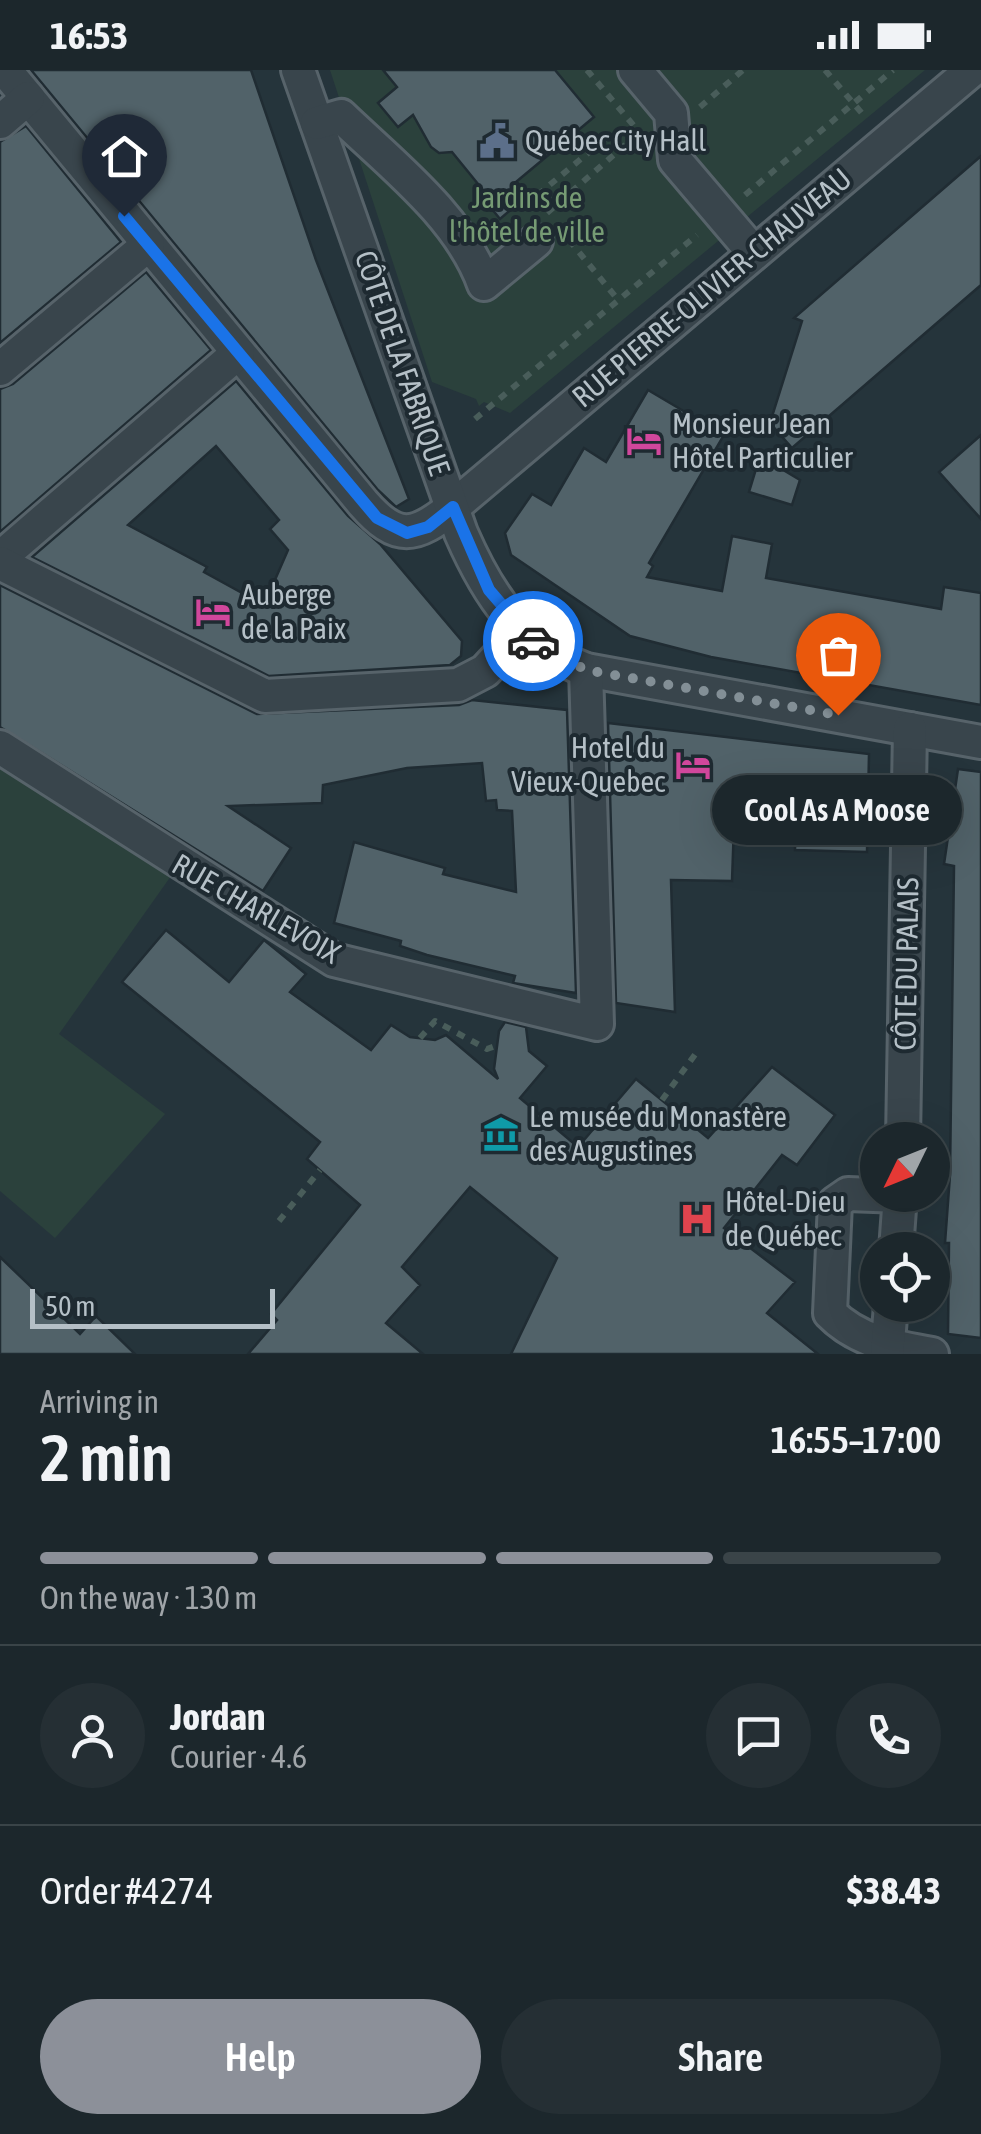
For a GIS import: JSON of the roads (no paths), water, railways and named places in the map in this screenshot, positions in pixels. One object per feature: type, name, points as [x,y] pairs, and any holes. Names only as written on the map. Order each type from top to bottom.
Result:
[{"type":"street","points":[[5,70],[238,353],[0,560],[265,696],[458,684],[485,670],[522,631]]},
{"type":"street","name":"CÔTE DE LA FABRIQUE","points":[[298,70],[453,507],[489,590],[522,631],[561,660],[586,670],[981,742]]},
{"type":"street","points":[[635,70],[666,109],[675,160],[754,254]]},
{"type":"street","name":"RUE PIERRE-OLIVIER-CHAUVEAU","points":[[238,353],[389,528],[407,533],[428,527],[972,70]]},
{"type":"street","points":[[0,122],[28,98]]},
{"type":"street","points":[[317,124],[340,116],[411,184],[476,261],[484,284],[538,220]]},
{"type":"street","points":[[0,369],[148,246]]},
{"type":"street","name":"RUE CHARLEVOIX","points":[[0,747],[334,960],[597,1024],[586,670]]},
{"type":"street","name":"CÔTE DU PALAIS","points":[[903,1122],[910,728]]},
{"type":"street","points":[[860,1194],[848,1194],[835,1203],[830,1314],[840,1324],[888,1351],[932,1354]]},
{"type":"street","points":[[888,1351],[891,1322]]},
{"type":"place","name":"Québec City Hall","points":[[497,141]]},
{"type":"place","name":"Monsieur Jean Hôtel Particulier","points":[[644,441]]},
{"type":"place","name":"Auberge de la Paix","points":[[213,612]]},
{"type":"place","name":"Cool As A Moose","points":[[838,715]]},
{"type":"place","name":"Hotel du Vieux-Quebec","points":[[693,765]]},
{"type":"place","name":"Le musée du Monastère des Augustines","points":[[501,1134]]},
{"type":"place","name":"Hôtel-Dieu de Québec","points":[[697,1219]]},
{"type":"park label","name":"Jardins de l'hôtel de ville","points":[[527,215]]}]
